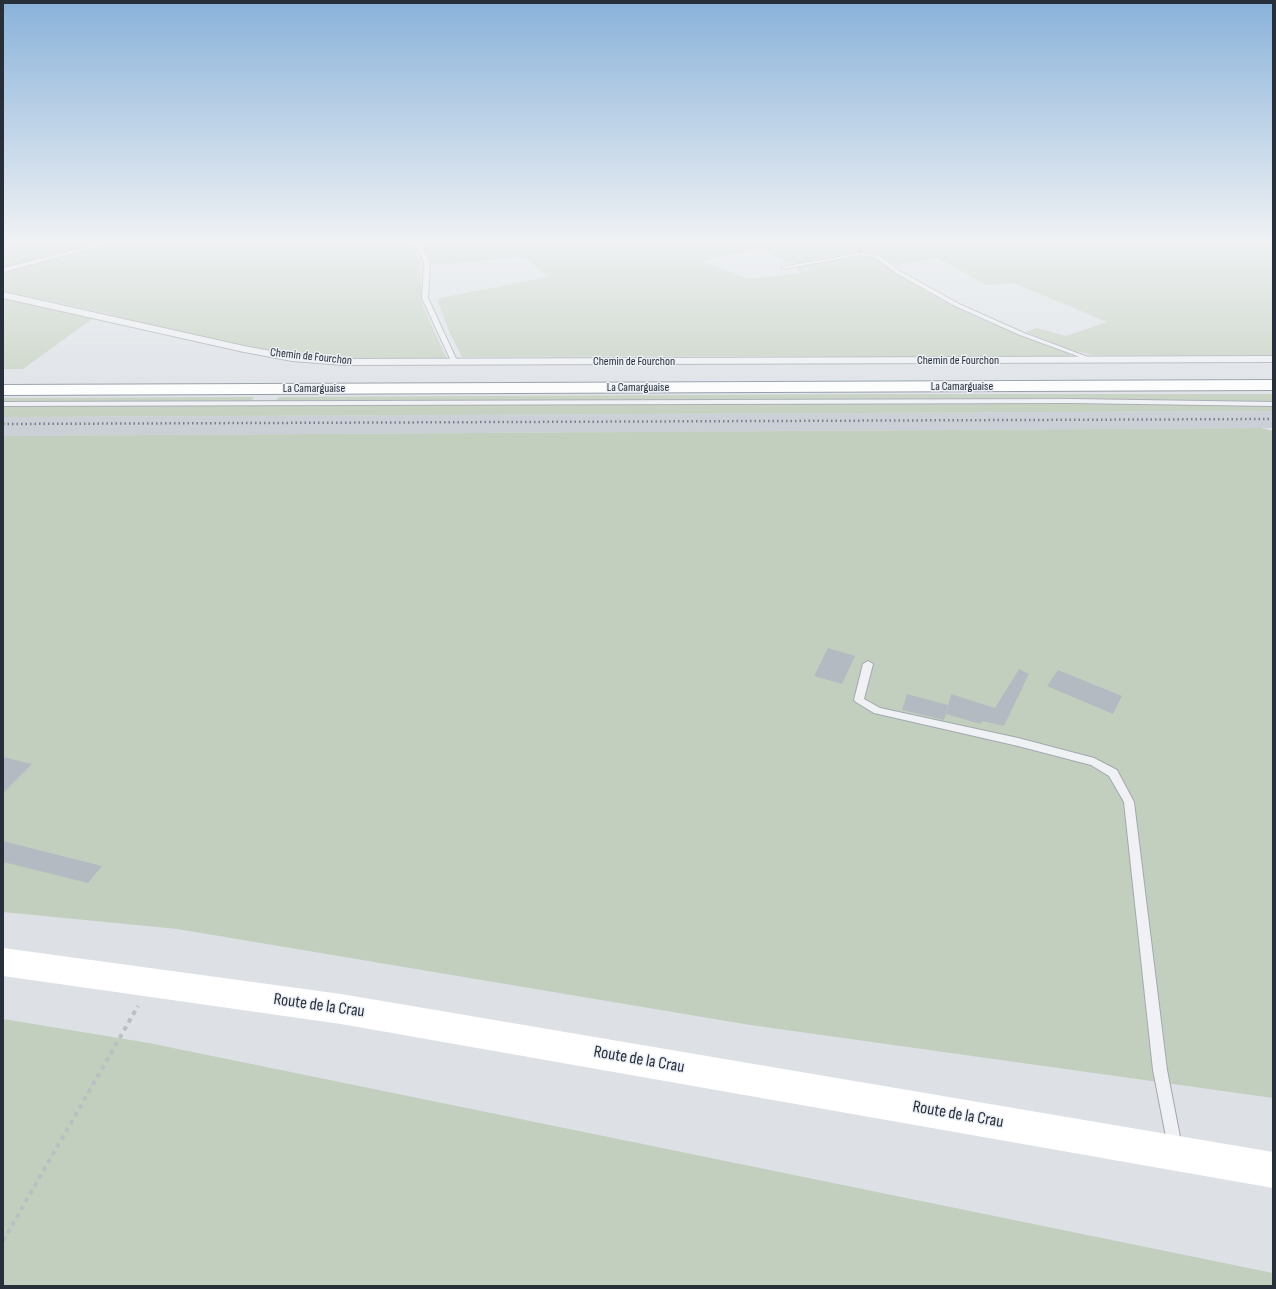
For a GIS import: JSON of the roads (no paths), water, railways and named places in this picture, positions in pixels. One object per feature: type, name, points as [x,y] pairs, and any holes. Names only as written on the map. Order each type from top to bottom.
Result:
[{"type":"main road","name":"La Camarguaise","points":[[3,378],[1273,374]]},
{"type":"main road","name":"La Camarguaise","points":[[3,390],[1273,385]]},
{"type":"main road","name":"Route de la Crau","points":[[3,962],[349,1010],[1273,1170]]},
{"type":"street","name":"Chemin de Fourchon","points":[[34,302],[191,338],[292,358],[343,362],[455,363],[1273,359]]},
{"type":"lane","points":[[427,302],[455,363]]},
{"type":"lane","points":[[952,302],[1022,334],[1093,360]]},
{"type":"lane","points":[[3,404],[1070,401],[1273,404]]},
{"type":"lane","points":[[868,664],[860,700],[877,711],[1018,742],[1094,762],[1113,773],[1129,802],[1160,1070],[1176,1152]]},
{"type":"railway","points":[[3,424],[1273,419]]}]
